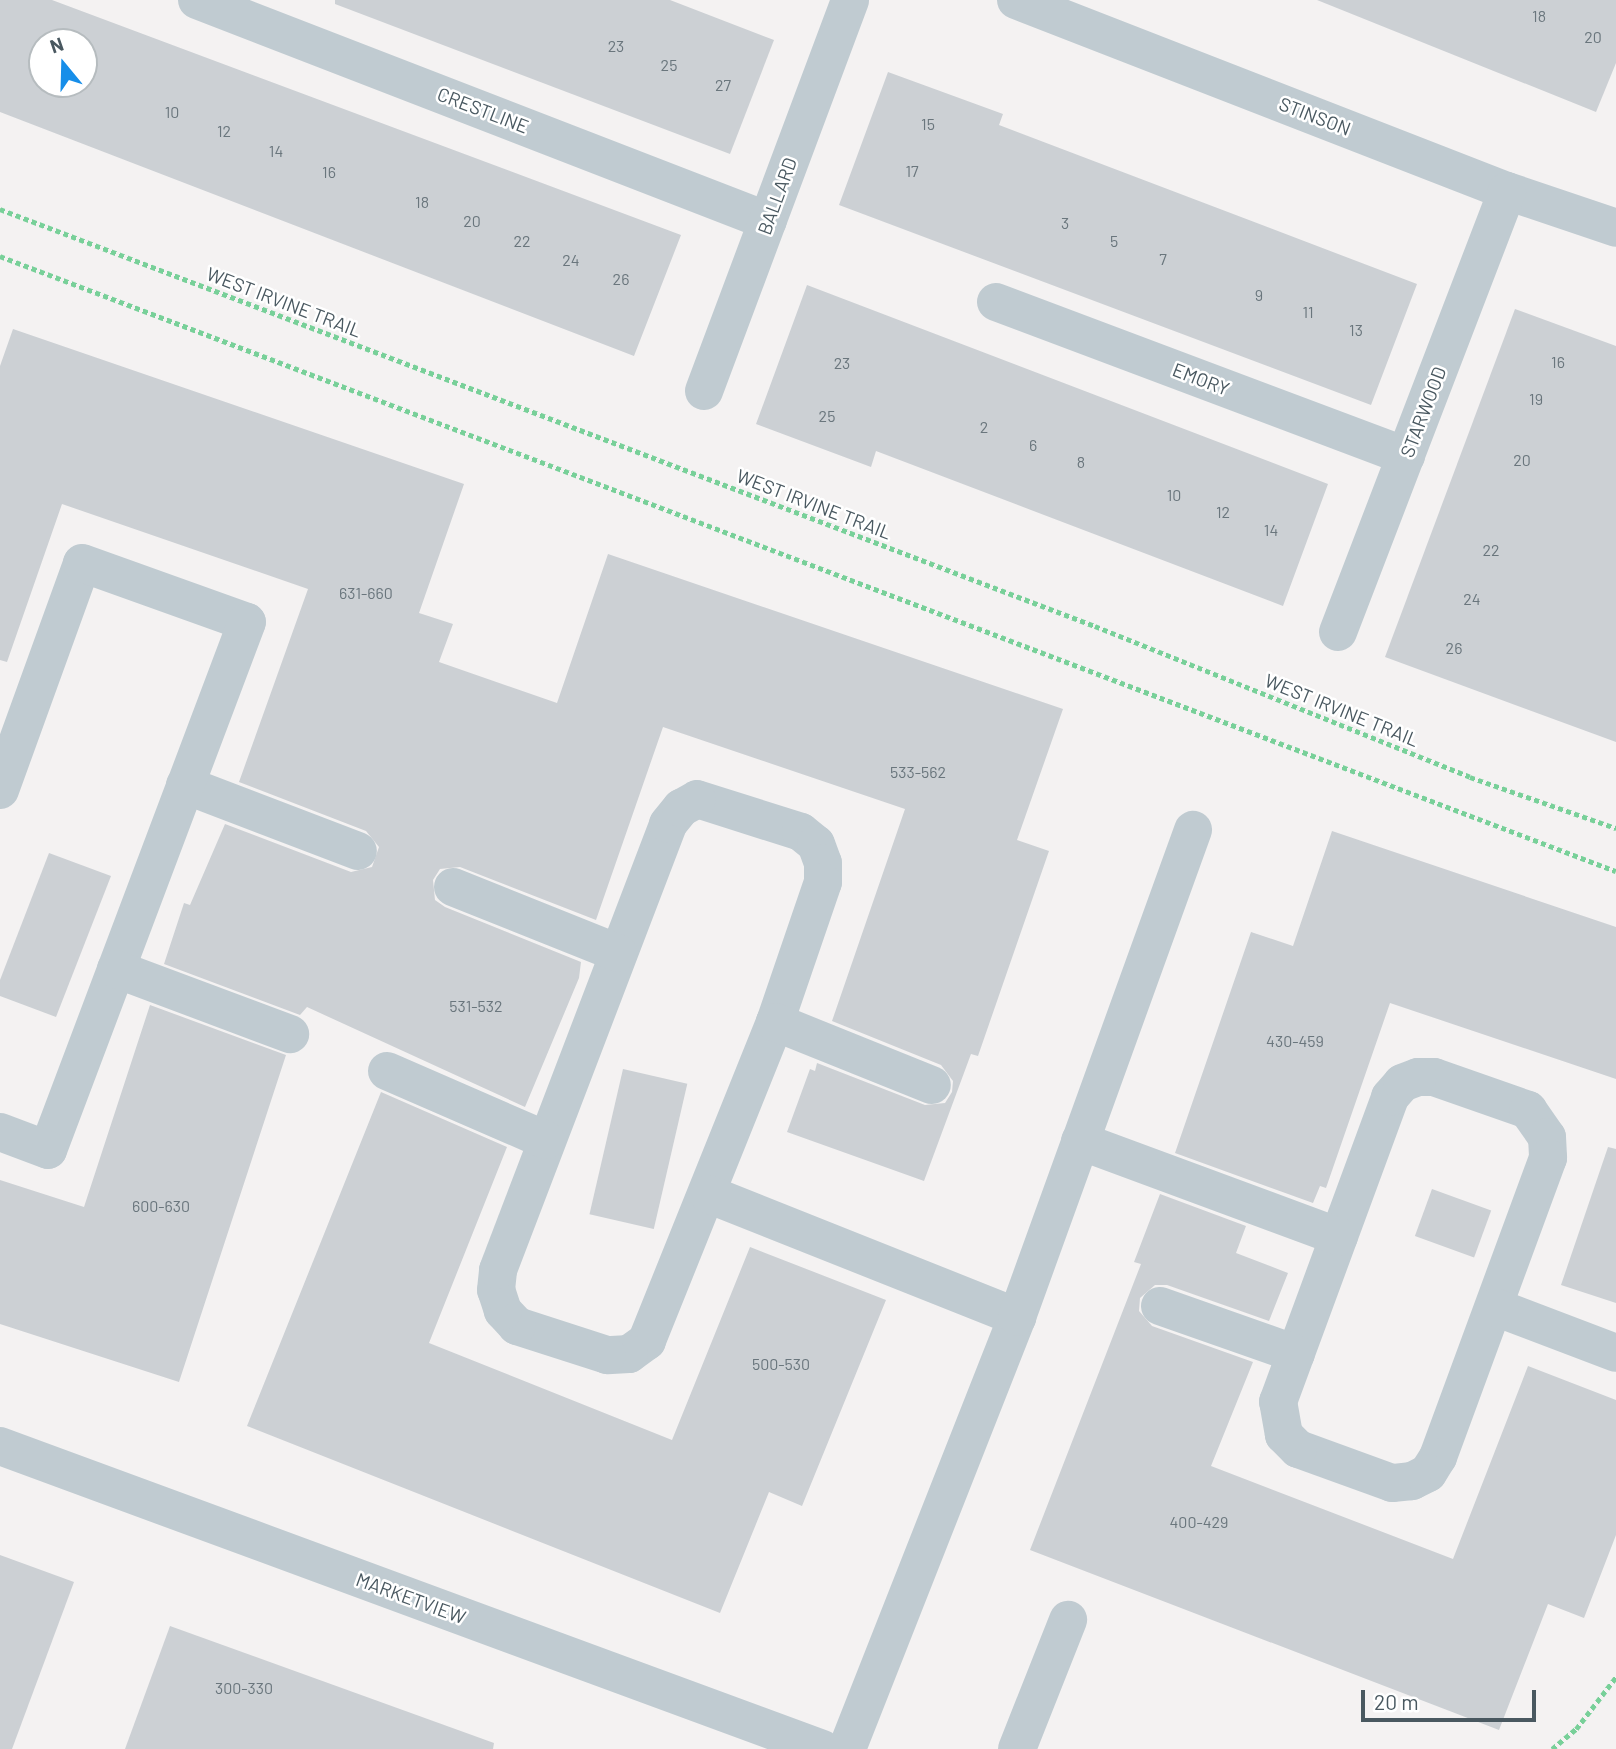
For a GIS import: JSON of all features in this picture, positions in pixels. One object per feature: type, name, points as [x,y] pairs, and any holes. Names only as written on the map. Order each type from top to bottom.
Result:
[{"type":"street","name":"CRESTLINE","points":[[197,0],[768,220]]},
{"type":"street","name":"BALLARD","points":[[704,391],[850,0]]},
{"type":"street","name":"STINSON","points":[[1016,0],[1507,191],[1616,228]]},
{"type":"street","name":"STARWOOD","points":[[1338,632],[1507,191]]},
{"type":"street","name":"EMORY","points":[[996,302],[1406,456]]},
{"type":"street","points":[[0,790],[10,729],[82,563],[247,622],[48,1150],[0,1132]]},
{"type":"street","points":[[186,785],[358,851]]},
{"type":"street","points":[[697,799],[714,801],[800,832],[816,844],[823,863],[823,883],[775,1022],[647,1341],[629,1354],[607,1355],[517,1326],[503,1311],[496,1290],[498,1270],[668,824],[681,807],[697,799]]},
{"type":"street","points":[[847,1749],[1017,1317],[1192,830]]},
{"type":"street","points":[[453,887],[618,953]]},
{"type":"street","points":[[116,969],[290,1034]]},
{"type":"street","points":[[775,1022],[932,1085]]},
{"type":"street","points":[[387,1071],[546,1140]]},
{"type":"street","points":[[1434,1077],[1528,1110],[1547,1137],[1548,1158],[1495,1307],[1438,1457],[1428,1473],[1412,1481],[1392,1483],[1298,1449],[1284,1435],[1278,1402],[1390,1097],[1402,1083],[1434,1077]]},
{"type":"street","points":[[1080,1141],[1339,1237]]},
{"type":"street","points":[[708,1194],[1017,1317]]},
{"type":"street","points":[[1160,1306],[1296,1354]]},
{"type":"street","points":[[1495,1307],[1616,1353]]},
{"type":"street","name":"MARKETVIEW","points":[[0,1446],[822,1749]]},
{"type":"street","points":[[1017,1749],[1068,1620]]},
{"type":"path","name":"WEST IRVINE TRAIL","points":[[0,209],[1095,626],[1470,777],[1616,828]]},
{"type":"path","points":[[0,256],[1616,871]]},
{"type":"path","points":[[1552,1749],[1576,1729],[1616,1677]]},
{"type":"building","points":[[0,0],[52,0],[681,235],[634,356],[0,112]]},
{"type":"building","points":[[335,0],[670,0],[774,40],[730,154],[335,4]]},
{"type":"building","points":[[1317,0],[1616,0],[1616,63],[1596,112]]},
{"type":"building","points":[[888,72],[1003,114],[999,125],[1417,284],[1371,405],[839,205]]},
{"type":"building","points":[[807,285],[1328,484],[1283,606],[876,451],[871,467],[756,424]]},
{"type":"building","points":[[1515,309],[1616,346],[1616,742],[1385,657]]},
{"type":"building","points":[[13,329],[464,484],[419,613],[453,624],[439,662],[557,703],[608,554],[1063,709],[1017,840],[1049,851],[978,1056],[971,1054],[924,1181],[787,1132],[810,1069],[815,1071],[817,1063],[925,1105],[945,1103],[952,1092],[953,1081],[941,1065],[832,1021],[905,809],[663,727],[596,920],[460,867],[440,869],[433,880],[435,900],[445,907],[581,962],[579,978],[525,1107],[307,1007],[300,1015],[164,964],[184,903],[190,905],[225,824],[351,872],[372,867],[379,847],[366,831],[239,782],[308,589],[62,504],[7,662],[0,660],[0,366]]},
{"type":"building","points":[[1332,831],[1616,927],[1616,1079],[1390,1003],[1326,1188],[1320,1186],[1313,1203],[1175,1153],[1251,932],[1293,946]]},
{"type":"building","points":[[49,853],[111,876],[56,1017],[0,996],[0,980]]},
{"type":"building","points":[[150,1005],[286,1055],[179,1382],[0,1324],[0,1180],[84,1207]]},
{"type":"building","points":[[623,1069],[687,1084],[654,1229],[589,1214]]},
{"type":"building","points":[[381,1092],[507,1147],[429,1343],[672,1440],[750,1247],[886,1300],[802,1506],[769,1492],[720,1613],[247,1426]]},
{"type":"building","points":[[1608,1147],[1616,1149],[1616,1303],[1561,1285]]},
{"type":"building","points":[[1432,1189],[1491,1211],[1474,1258],[1415,1236]]},
{"type":"building","points":[[1160,1194],[1246,1226],[1236,1253],[1288,1273],[1269,1321],[1167,1285],[1155,1285],[1140,1298],[1139,1311],[1152,1326],[1253,1362],[1211,1466],[1453,1559],[1528,1366],[1616,1400],[1616,1535],[1584,1618],[1548,1604],[1499,1730],[1030,1550],[1141,1264],[1134,1262]]},
{"type":"building","points":[[0,1555],[74,1582],[12,1749],[0,1749]]},
{"type":"building","points":[[170,1626],[494,1743],[493,1749],[125,1749]]}]
